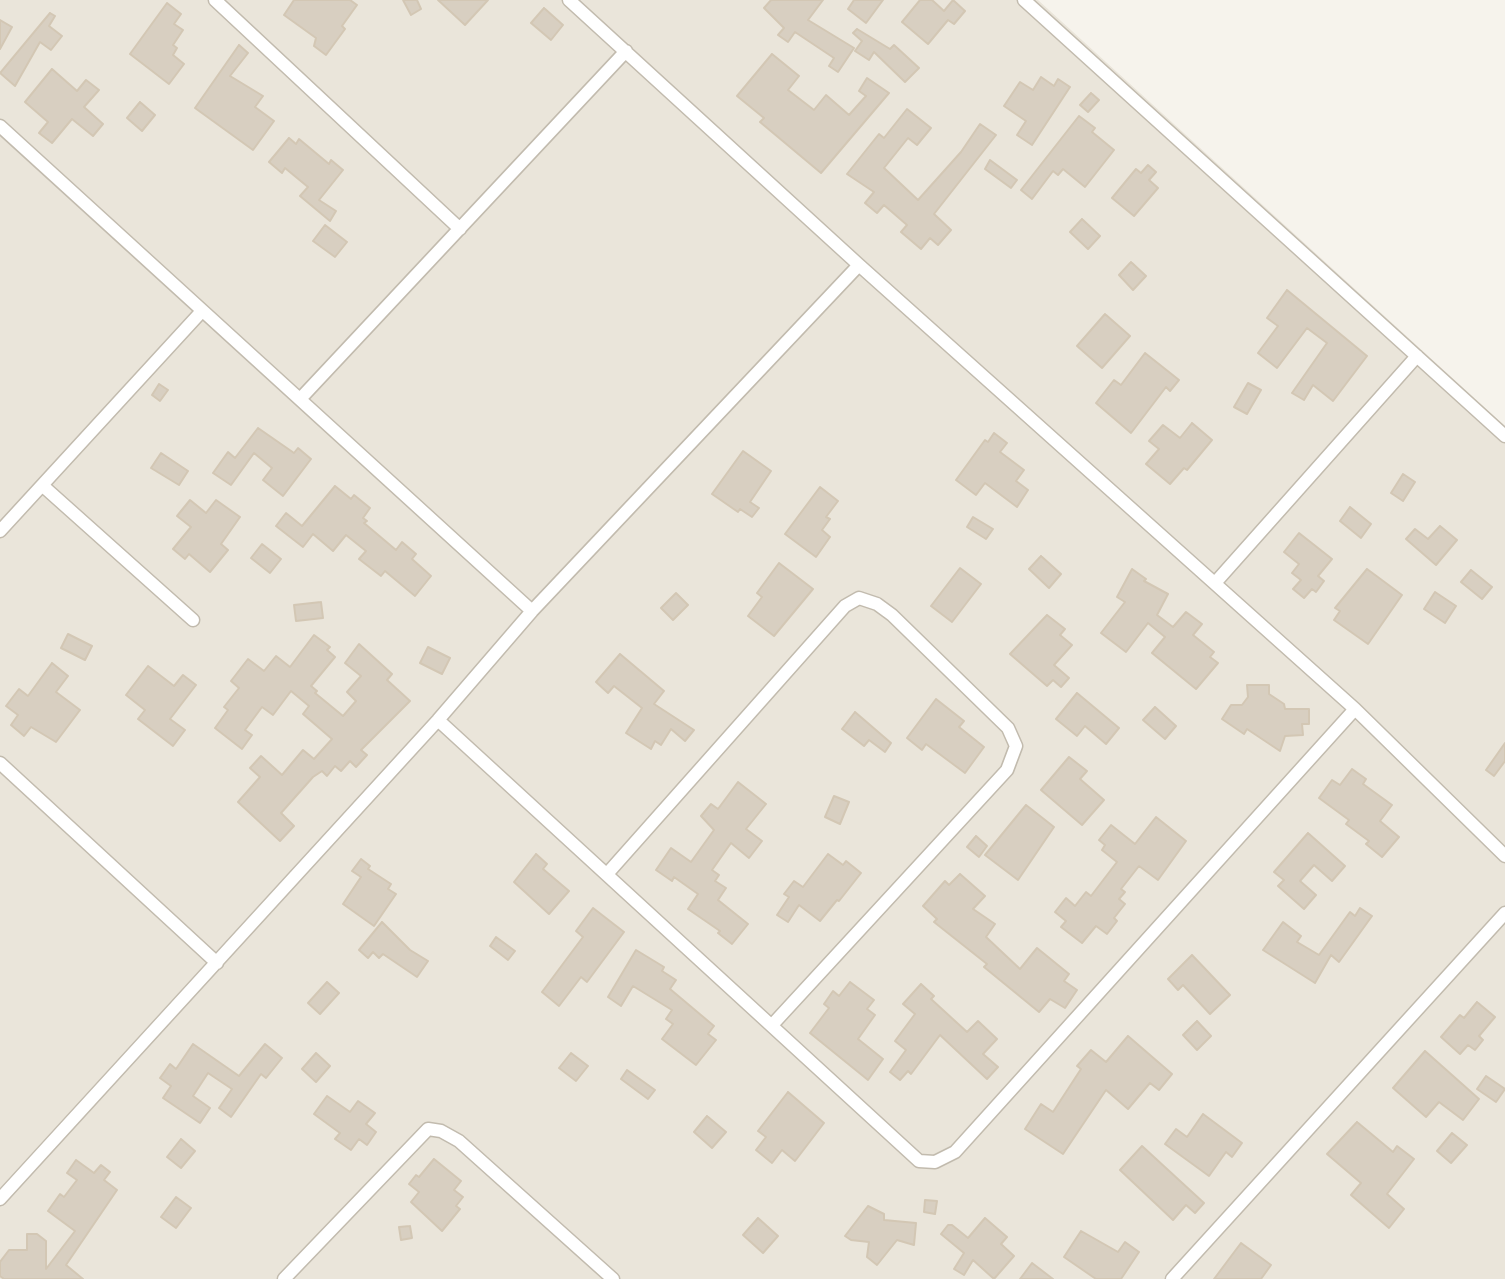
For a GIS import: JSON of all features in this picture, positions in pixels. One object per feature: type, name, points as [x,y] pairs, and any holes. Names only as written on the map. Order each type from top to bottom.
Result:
[{"type":"street","points":[[215,0],[460,229]]},
{"type":"street","points":[[569,0],[859,265],[1355,709],[1505,856]]},
{"type":"street","points":[[1024,0],[1505,436]]},
{"type":"street","points":[[301,398],[626,51]]},
{"type":"street","points":[[0,126],[533,611]]},
{"type":"street","points":[[0,1199],[438,720],[533,611],[859,265]]},
{"type":"street","points":[[0,531],[202,311]]},
{"type":"street","points":[[1215,583],[1417,356]]},
{"type":"street","points":[[43,486],[193,620]]},
{"type":"street","points":[[607,874],[845,606],[859,598],[877,604],[892,615],[1008,728],[1016,746],[1007,770],[773,1024]]},
{"type":"street","points":[[438,720],[773,1024],[919,1161],[946,1159],[1355,709]]},
{"type":"street","points":[[0,763],[217,963]]},
{"type":"street","points":[[1172,1279],[1505,913]]},
{"type":"street","points":[[284,1279],[428,1129],[441,1130],[459,1141],[613,1279]]},
{"type":"shaded area","points":[[0,0],[1038,0],[1505,426],[1505,1279],[0,1279]]},
{"type":"building","points":[[294,0],[350,0],[357,5],[342,26],[345,29],[326,55],[314,46],[316,38],[284,15]]},
{"type":"building","points":[[403,0],[417,0],[421,9],[411,15]]},
{"type":"building","points":[[438,0],[488,0],[465,25]]},
{"type":"building","points":[[771,0],[823,0],[808,20],[854,48],[838,72],[829,66],[834,58],[795,32],[788,42],[778,35],[784,28],[764,8]]},
{"type":"building","points":[[854,0],[883,0],[866,23],[848,9]]},
{"type":"building","points":[[920,0],[932,0],[944,11],[953,0],[965,11],[954,24],[948,20],[928,44],[902,22]]},
{"type":"building","points":[[167,3],[181,14],[174,24],[183,30],[173,45],[177,48],[173,55],[184,64],[169,84],[130,54]]},
{"type":"building","points":[[544,8],[563,25],[551,40],[531,23]]},
{"type":"building","points":[[50,13],[55,16],[49,26],[62,36],[51,50],[40,42],[15,86],[0,73]]},
{"type":"building","points":[[0,20],[12,27],[0,49]]},
{"type":"building","points":[[857,29],[890,49],[894,45],[919,68],[905,82],[874,52],[869,60],[855,51],[862,41],[853,33]]},
{"type":"building","points":[[239,45],[248,53],[230,76],[263,96],[255,107],[274,121],[253,150],[195,108]]},
{"type":"building","points":[[772,54],[799,76],[788,90],[814,110],[826,95],[849,115],[866,96],[859,91],[867,78],[889,93],[821,173],[760,122],[764,118],[737,96]]},
{"type":"building","points":[[52,69],[77,91],[86,80],[99,90],[84,107],[103,124],[93,136],[72,119],[52,143],[39,133],[48,122],[25,102]]},
{"type":"building","points":[[1041,77],[1054,86],[1058,79],[1070,87],[1032,145],[1017,135],[1026,121],[1004,106],[1020,82],[1033,90]]},
{"type":"building","points":[[1091,93],[1099,100],[1088,112],[1080,105]]},
{"type":"building","points":[[140,102],[155,115],[142,131],[127,118]]},
{"type":"building","points":[[907,109],[931,128],[917,145],[908,138],[884,168],[918,200],[961,152],[980,124],[996,135],[934,214],[951,230],[938,245],[930,238],[921,249],[901,232],[907,225],[884,205],[877,213],[865,203],[874,192],[847,174],[879,134],[884,138]]},
{"type":"building","points":[[1079,116],[1095,128],[1092,132],[1114,150],[1085,187],[1063,169],[1058,175],[1053,171],[1032,199],[1021,190]]},
{"type":"building","points":[[289,138],[296,144],[299,139],[329,164],[331,160],[343,170],[319,200],[336,211],[330,221],[300,196],[308,187],[285,168],[282,173],[269,162]]},
{"type":"building","points":[[990,160],[1017,180],[1011,188],[985,169]]},
{"type":"building","points":[[1148,165],[1156,172],[1149,180],[1158,188],[1134,216],[1112,198],[1136,169],[1141,173]]},
{"type":"building","points":[[1082,219],[1100,236],[1088,249],[1070,232]]},
{"type":"building","points":[[325,225],[347,242],[335,257],[313,241]]},
{"type":"building","points":[[1131,262],[1146,276],[1133,290],[1119,275]]},
{"type":"building","points":[[1287,290],[1367,356],[1333,401],[1313,385],[1304,400],[1292,393],[1327,343],[1307,328],[1277,368],[1258,353],[1278,326],[1267,318]]},
{"type":"building","points":[[1105,314],[1130,336],[1102,368],[1077,346]]},
{"type":"building","points":[[1145,353],[1179,380],[1170,391],[1166,387],[1131,433],[1096,403],[1114,380],[1121,385]]},
{"type":"building","points":[[1248,383],[1261,390],[1247,414],[1234,407]]},
{"type":"building","points":[[159,384],[168,390],[160,401],[152,395]]},
{"type":"building","points":[[1192,423],[1212,440],[1187,470],[1184,468],[1170,484],[1146,464],[1159,449],[1149,441],[1163,425],[1180,438]]},
{"type":"building","points":[[258,428],[294,453],[298,448],[311,459],[283,496],[263,480],[272,468],[254,453],[231,485],[213,473],[228,452],[235,458]]},
{"type":"building","points":[[994,433],[1007,443],[1000,452],[1024,470],[1016,481],[1028,490],[1017,507],[985,483],[976,495],[956,480],[985,440],[988,442]]},
{"type":"building","points":[[743,451],[771,471],[750,502],[759,508],[752,517],[740,509],[738,512],[712,494]]},
{"type":"building","points":[[161,453],[188,471],[179,485],[151,468]]},
{"type":"building","points":[[1403,474],[1415,482],[1403,501],[1391,493]]},
{"type":"building","points":[[335,486],[351,499],[354,495],[370,508],[363,518],[367,521],[364,523],[396,550],[402,542],[416,554],[412,559],[431,576],[415,596],[385,571],[381,576],[359,559],[366,551],[346,535],[333,551],[313,534],[303,547],[276,526],[286,513],[302,526]]},
{"type":"building","points":[[820,487],[838,501],[826,517],[830,519],[822,530],[830,537],[816,557],[785,534]]},
{"type":"building","points":[[190,500],[206,513],[216,500],[240,517],[221,544],[228,550],[210,572],[189,554],[185,559],[173,549],[191,527],[177,516]]},
{"type":"building","points":[[1350,507],[1371,524],[1361,538],[1340,521]]},
{"type":"building","points":[[973,517],[993,529],[986,539],[967,527]]},
{"type":"building","points":[[1440,526],[1457,540],[1436,565],[1406,539],[1415,529],[1428,539]]},
{"type":"building","points":[[1299,533],[1332,559],[1318,576],[1324,581],[1316,592],[1312,589],[1304,598],[1293,589],[1301,580],[1292,573],[1299,564],[1284,552]]},
{"type":"building","points":[[262,544],[281,559],[270,573],[251,558]]},
{"type":"building","points":[[1041,556],[1061,574],[1049,588],[1029,569]]},
{"type":"building","points":[[779,563],[813,589],[774,636],[748,616],[762,597],[757,593]]},
{"type":"building","points":[[960,568],[981,584],[952,622],[931,606]]},
{"type":"building","points":[[1132,569],[1146,579],[1144,581],[1168,594],[1157,615],[1173,627],[1186,612],[1202,624],[1193,635],[1214,652],[1210,657],[1218,663],[1196,689],[1152,653],[1165,637],[1148,623],[1126,652],[1101,633],[1125,602],[1117,597]]},
{"type":"building","points":[[1367,569],[1402,595],[1368,644],[1334,620],[1340,611],[1335,608]]},
{"type":"building","points":[[1471,570],[1492,587],[1482,599],[1461,582]]},
{"type":"building","points":[[1435,592],[1456,606],[1445,623],[1424,609]]},
{"type":"building","points":[[676,593],[688,605],[673,620],[661,608]]},
{"type":"building","points":[[321,602],[323,618],[296,621],[294,605]]},
{"type":"building","points":[[1047,615],[1065,629],[1060,635],[1072,645],[1054,665],[1069,678],[1061,687],[1053,680],[1047,686],[1010,654]]},
{"type":"building","points":[[68,634],[92,646],[85,660],[61,648]]},
{"type":"building","points":[[314,635],[330,647],[327,650],[335,657],[311,686],[317,691],[315,693],[343,716],[356,701],[347,692],[361,676],[345,663],[359,644],[392,674],[387,680],[410,701],[361,750],[367,755],[356,767],[350,761],[341,771],[335,766],[327,776],[322,771],[313,777],[281,813],[294,826],[280,841],[238,802],[260,777],[250,768],[261,756],[282,775],[303,750],[314,759],[332,739],[303,714],[309,706],[291,691],[273,715],[262,707],[245,730],[252,735],[242,749],[215,728],[228,710],[224,707],[239,688],[231,681],[248,659],[264,671],[276,656],[290,667]]},
{"type":"building","points":[[428,647],[450,658],[442,674],[420,663]]},
{"type":"building","points":[[620,654],[664,691],[654,704],[694,730],[685,741],[671,729],[661,745],[655,741],[651,749],[626,733],[642,708],[614,686],[608,693],[596,682]]},
{"type":"building","points":[[52,663],[68,676],[56,692],[80,710],[56,742],[31,727],[24,736],[11,725],[18,715],[6,706],[19,689],[28,696]]},
{"type":"building","points":[[148,666],[174,686],[183,675],[196,685],[170,719],[185,730],[173,746],[138,719],[145,710],[126,695]]},
{"type":"building","points":[[1247,685],[1269,685],[1269,694],[1284,704],[1285,709],[1309,709],[1309,724],[1302,724],[1303,735],[1285,736],[1280,751],[1247,729],[1244,734],[1222,719],[1231,705],[1242,705],[1248,697]]},
{"type":"building","points":[[1077,693],[1119,728],[1106,744],[1085,726],[1077,736],[1056,719]]},
{"type":"building","points":[[936,699],[964,721],[959,727],[984,747],[965,773],[926,744],[922,750],[907,738]]},
{"type":"building","points":[[1155,707],[1176,726],[1165,739],[1143,720]]},
{"type":"building","points":[[855,712],[891,743],[885,752],[869,740],[864,746],[842,729]]},
{"type":"building","points":[[1505,743],[1505,761],[1494,776],[1486,770]]},
{"type":"building","points":[[1069,757],[1087,771],[1080,779],[1104,800],[1082,825],[1041,790]]},
{"type":"building","points":[[1352,769],[1366,779],[1363,784],[1392,805],[1380,821],[1399,837],[1382,857],[1366,844],[1369,841],[1346,824],[1349,820],[1319,798],[1332,780],[1340,785]]},
{"type":"building","points":[[738,782],[766,804],[746,829],[762,841],[749,858],[731,843],[712,870],[719,875],[715,881],[726,888],[718,900],[748,924],[732,944],[718,933],[720,931],[688,909],[698,894],[674,877],[672,881],[656,870],[671,848],[691,862],[714,830],[701,816],[711,804],[718,809]]},
{"type":"building","points":[[834,796],[849,802],[840,824],[825,817]]},
{"type":"building","points":[[1026,805],[1054,827],[1018,880],[985,855]]},
{"type":"building","points":[[1156,817],[1186,841],[1158,880],[1139,866],[1121,889],[1125,892],[1119,899],[1125,904],[1114,918],[1117,921],[1107,934],[1096,926],[1082,943],[1061,927],[1066,921],[1055,912],[1066,898],[1075,906],[1086,892],[1091,896],[1117,862],[1102,850],[1105,845],[1099,840],[1111,825],[1135,844]]},
{"type":"building","points":[[1308,833],[1345,866],[1332,881],[1314,865],[1300,881],[1316,895],[1304,909],[1278,886],[1284,880],[1274,872]]},
{"type":"building","points":[[976,836],[987,846],[979,857],[967,847]]},
{"type":"building","points":[[536,854],[547,864],[543,869],[569,891],[549,914],[514,882]]},
{"type":"building","points":[[828,854],[843,865],[846,861],[861,873],[839,901],[837,900],[820,921],[799,905],[788,922],[777,915],[789,897],[784,894],[794,881],[803,887]]},
{"type":"building","points":[[361,859],[370,866],[368,869],[391,884],[388,889],[396,894],[374,926],[343,904],[361,877],[352,871]]},
{"type":"building","points":[[960,874],[985,896],[973,909],[995,924],[986,937],[1020,969],[1037,948],[1069,974],[1064,981],[1077,990],[1065,1008],[1050,999],[1039,1012],[984,967],[987,964],[934,922],[937,919],[923,906],[945,881],[949,885]]},
{"type":"building","points":[[593,908],[624,932],[587,982],[581,977],[559,1006],[542,992],[583,937],[576,931]]},
{"type":"building","points":[[1360,908],[1372,916],[1339,962],[1331,955],[1315,983],[1263,950],[1283,922],[1301,936],[1297,942],[1319,955],[1350,912],[1355,916]]},
{"type":"building","points":[[382,922],[410,950],[428,961],[417,977],[383,954],[379,958],[373,952],[368,958],[359,950]]},
{"type":"building","points":[[496,937],[515,951],[508,960],[490,946]]},
{"type":"building","points":[[636,950],[664,967],[662,971],[676,980],[670,989],[714,1026],[708,1034],[716,1040],[696,1065],[662,1039],[673,1024],[666,1019],[672,1010],[633,986],[621,1006],[608,997]]},
{"type":"building","points":[[1192,955],[1230,995],[1210,1014],[1183,985],[1178,990],[1168,979]]},
{"type":"building","points":[[327,982],[339,993],[320,1014],[308,1003]]},
{"type":"building","points":[[850,982],[874,1000],[867,1009],[875,1015],[858,1039],[883,1059],[868,1080],[810,1033],[829,1008],[824,1004],[833,991],[839,996]]},
{"type":"building","points":[[921,984],[934,996],[931,999],[967,1032],[978,1021],[997,1039],[983,1054],[998,1067],[987,1079],[940,1035],[911,1074],[908,1071],[900,1080],[890,1072],[906,1050],[895,1041],[915,1014],[903,1004]]},
{"type":"building","points":[[1477,1002],[1495,1017],[1479,1036],[1483,1040],[1475,1050],[1468,1045],[1460,1054],[1441,1037],[1460,1015],[1464,1018]]},
{"type":"building","points":[[1197,1021],[1211,1036],[1197,1050],[1183,1035]]},
{"type":"building","points":[[1128,1036],[1172,1074],[1159,1090],[1150,1083],[1128,1109],[1106,1090],[1063,1154],[1025,1129],[1041,1104],[1053,1112],[1081,1069],[1077,1066],[1091,1050],[1106,1062]]},
{"type":"building","points":[[193,1044],[239,1076],[265,1044],[282,1058],[266,1078],[261,1074],[231,1117],[219,1108],[232,1089],[208,1073],[193,1096],[210,1108],[200,1123],[163,1098],[171,1086],[160,1078],[170,1064],[176,1069]]},
{"type":"building","points":[[1425,1051],[1479,1099],[1463,1120],[1439,1102],[1426,1117],[1393,1088]]},
{"type":"building","points":[[316,1053],[330,1066],[316,1082],[302,1069]]},
{"type":"building","points":[[571,1053],[588,1066],[576,1081],[559,1068]]},
{"type":"building","points":[[627,1070],[655,1090],[648,1099],[621,1079]]},
{"type":"building","points":[[1486,1076],[1505,1089],[1496,1102],[1477,1089]]},
{"type":"building","points":[[788,1092],[824,1123],[795,1161],[782,1150],[772,1163],[756,1150],[766,1137],[758,1131]]},
{"type":"building","points":[[327,1096],[350,1112],[358,1101],[375,1113],[366,1124],[376,1132],[367,1145],[359,1139],[351,1150],[335,1139],[340,1133],[314,1114]]},
{"type":"building","points":[[1203,1114],[1242,1143],[1232,1157],[1226,1152],[1209,1176],[1165,1144],[1176,1129],[1187,1137]]},
{"type":"building","points":[[707,1116],[726,1132],[712,1148],[694,1132]]},
{"type":"building","points":[[1357,1122],[1393,1152],[1397,1146],[1414,1159],[1387,1194],[1404,1209],[1389,1228],[1351,1195],[1361,1183],[1327,1154]]},
{"type":"building","points":[[1452,1133],[1467,1145],[1451,1163],[1437,1151]]},
{"type":"building","points":[[181,1139],[195,1151],[181,1168],[167,1157]]},
{"type":"building","points":[[1142,1146],[1204,1203],[1195,1213],[1186,1205],[1173,1220],[1120,1170]]},
{"type":"building","points":[[434,1159],[461,1181],[454,1190],[463,1197],[456,1206],[460,1209],[442,1231],[411,1202],[419,1192],[409,1184],[416,1175],[419,1177]]},
{"type":"building","points":[[76,1160],[94,1173],[101,1165],[110,1172],[104,1180],[117,1190],[66,1265],[83,1279],[4,1279],[0,1276],[0,1262],[9,1250],[27,1250],[27,1234],[37,1234],[46,1241],[46,1269],[75,1231],[48,1211],[60,1194],[64,1197],[77,1180],[67,1173]]},
{"type":"building","points":[[176,1197],[191,1208],[176,1228],[161,1217]]},
{"type":"building","points":[[925,1200],[937,1201],[935,1214],[924,1212]]},
{"type":"building","points":[[868,1206],[884,1214],[884,1220],[916,1223],[914,1245],[897,1240],[877,1265],[867,1257],[869,1242],[851,1240],[845,1236]]},
{"type":"building","points":[[758,1218],[778,1236],[763,1253],[743,1235]]},
{"type":"building","points":[[985,1218],[1007,1237],[1001,1244],[1014,1256],[994,1279],[973,1260],[964,1275],[954,1269],[964,1253],[941,1234],[948,1225],[952,1225],[968,1238]]},
{"type":"building","points":[[410,1226],[412,1238],[401,1240],[399,1227]]},
{"type":"building","points":[[1081,1231],[1118,1252],[1125,1242],[1139,1252],[1121,1279],[1096,1279],[1064,1257]]},
{"type":"building","points":[[1241,1243],[1271,1265],[1261,1279],[1214,1279]]},
{"type":"building","points":[[1032,1263],[1053,1279],[1020,1279]]}]
